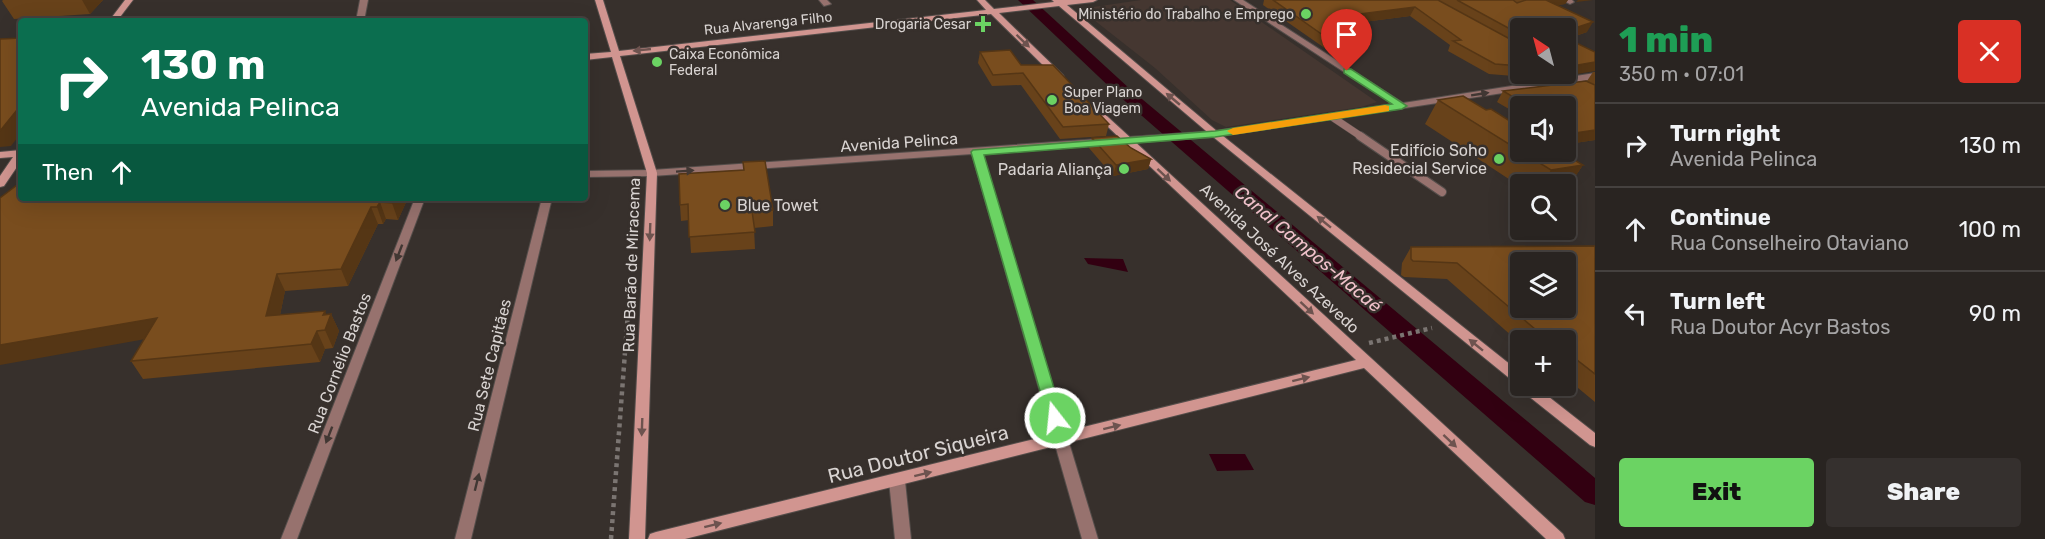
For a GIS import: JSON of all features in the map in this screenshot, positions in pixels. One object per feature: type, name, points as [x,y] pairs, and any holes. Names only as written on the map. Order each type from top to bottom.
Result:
[{"type":"main road","points":[[115,18],[129,0]]},
{"type":"main road","name":"Rua Barão de Miracema","points":[[599,0],[652,173],[637,539]]},
{"type":"main road","points":[[981,0],[1068,84]]},
{"type":"main road","name":"Rua Alvarenga Filho","points":[[588,57],[1087,0]]},
{"type":"main road","points":[[1058,2],[1215,134],[1510,372]]},
{"type":"main road","name":"Avenida José Alves Azevedo","points":[[1085,101],[1557,539]]},
{"type":"main road","points":[[0,155],[18,157]]},
{"type":"main road","points":[[0,184],[18,160]]},
{"type":"main road","name":"Rua Doutor Siqueira","points":[[656,539],[1365,363]]},
{"type":"main road","points":[[1539,396],[1595,441]]},
{"type":"street","points":[[361,18],[364,0]]},
{"type":"street","points":[[1238,0],[1402,106]]},
{"type":"street","name":"Avenida Pelinca","points":[[1576,80],[1595,76]]},
{"type":"street","points":[[1576,83],[1587,89]]},
{"type":"street","name":"Avenida Pelinca","points":[[588,174],[652,173],[1190,137],[1552,84]]},
{"type":"street","points":[[977,152],[1090,539]]},
{"type":"street","name":"Rua Cornélio Bastos","points":[[289,539],[419,201]]},
{"type":"street","name":"Rua Sete Capitães","points":[[463,539],[546,201]]},
{"type":"street","points":[[897,481],[903,539]]},
{"type":"lane","points":[[1332,117],[1442,192]]},
{"type":"path","points":[[610,539],[629,288]]},
{"type":"path","points":[[1382,340],[1428,329]]},
{"type":"shaded area","points":[[1141,0],[1230,0],[1377,102],[1361,107],[1226,127],[1212,120],[1155,68],[1080,9]]},
{"type":"shaded area","points":[[1084,258],[1123,259],[1128,272],[1088,264]]},
{"type":"shaded area","points":[[1209,454],[1245,454],[1254,470],[1217,471]]},
{"type":"building","points":[[1273,0],[1438,0],[1510,39],[1510,65],[1495,64],[1453,41],[1461,40],[1415,7],[1336,17],[1367,35],[1330,40]]},
{"type":"building","points":[[1457,0],[1513,0],[1517,3],[1526,0],[1546,0],[1593,22],[1576,28],[1576,18],[1510,18],[1510,29]]},
{"type":"building","points":[[18,38],[18,109],[0,131],[0,39]]},
{"type":"building","points":[[1576,43],[1595,52],[1595,62],[1576,65]]},
{"type":"building","points":[[1010,50],[1021,65],[1053,65],[1109,124],[1063,127],[1023,73],[993,75],[980,52]]},
{"type":"building","points":[[1586,81],[1595,85],[1595,130],[1576,133],[1576,96],[1512,96],[1503,91],[1576,84]]},
{"type":"building","points":[[1463,96],[1486,110],[1491,109],[1510,121],[1510,144],[1438,100]]},
{"type":"building","points":[[1117,136],[1131,148],[1151,159],[1116,165],[1092,138]]},
{"type":"building","name":"Blue Towet","points":[[765,161],[773,210],[752,211],[755,232],[689,237],[688,204],[680,205],[679,174],[744,170],[743,162]]},
{"type":"building","points":[[1576,161],[1583,165],[1551,170],[1538,162]]},
{"type":"building","points":[[18,184],[18,201],[393,201],[392,203],[380,202],[377,207],[371,207],[341,269],[277,274],[266,316],[325,311],[323,315],[331,314],[325,330],[317,331],[311,344],[131,361],[157,318],[0,345],[0,198]]},
{"type":"building","points":[[1595,246],[1595,374],[1576,359],[1576,330],[1536,330],[1522,318],[1576,318],[1576,252],[1510,252],[1510,308],[1457,263],[1413,261],[1411,247]]},
{"type":"waterway","name":"Canal Campos-Macaé","points":[[1025,0],[1124,92],[1595,494]]},
{"type":"slow traffic","points":[[1233,131],[1385,109]]},
{"type":"place","name":"Ministério do Trabalho e Emprego","points":[[1306,14]]},
{"type":"place","name":"Drogaria Cesar","points":[[983,24]]},
{"type":"place","name":"Caixa Econômica Federal","points":[[657,62]]},
{"type":"place","name":"Super Plano Boa Viagem","points":[[1052,100]]},
{"type":"place","name":"Edifício Soho Residecial Service","points":[[1499,159]]},
{"type":"place","name":"Padaria Aliança","points":[[1124,169]]},
{"type":"place","name":"Blue Towet","points":[[725,205]]},
{"type":"route","points":[[1055,418],[977,152],[1190,137],[1402,106],[1347,71]]}]
